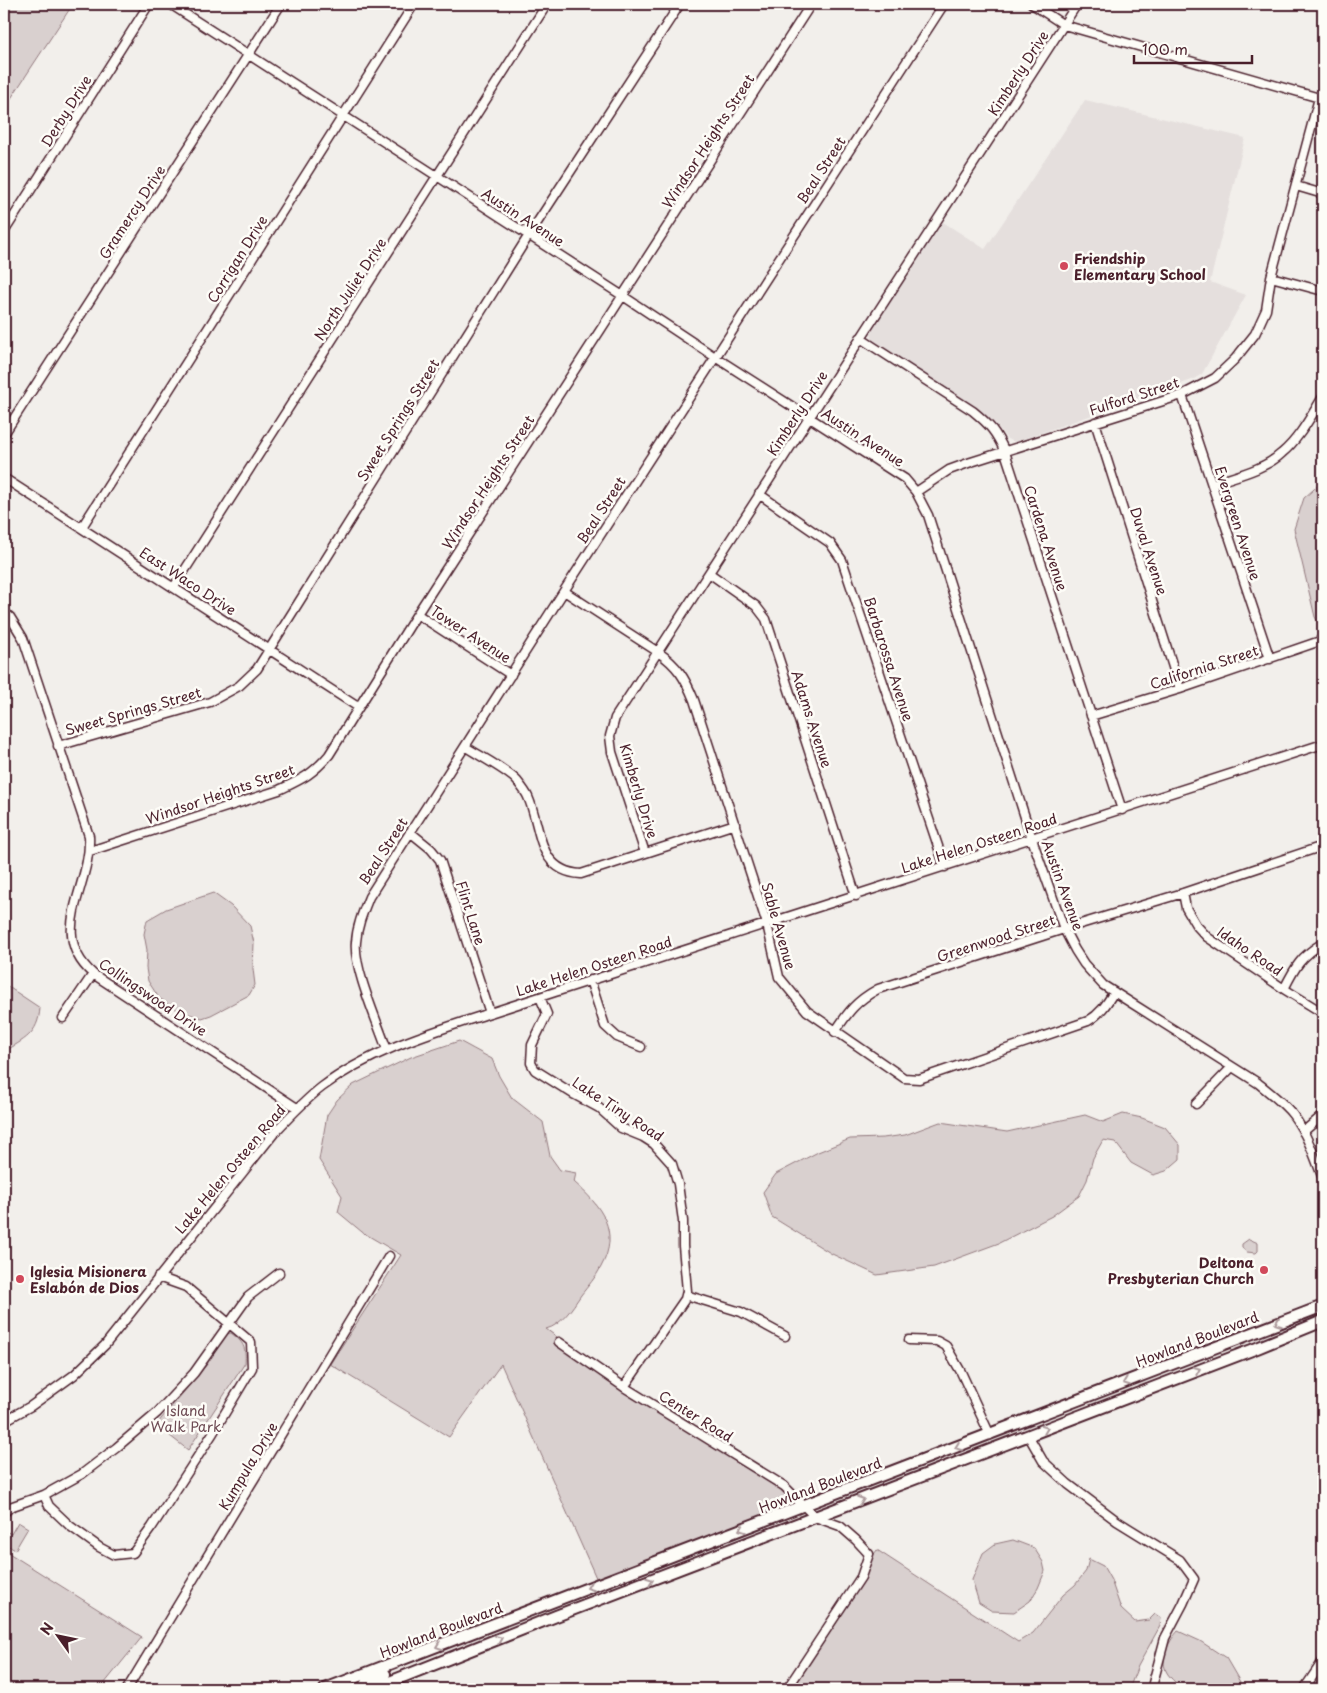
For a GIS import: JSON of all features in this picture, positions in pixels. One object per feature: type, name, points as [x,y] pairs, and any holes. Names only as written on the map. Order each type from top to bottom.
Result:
[{"type":"main road","name":"Howland Boulevard","points":[[325,1689],[341,1686],[1323,1306]]},
{"type":"main road","name":"Howland Boulevard","points":[[372,1689],[556,1616],[1256,1348],[1323,1320]]},
{"type":"main road","points":[[362,1689],[367,1682],[404,1666],[420,1654]]},
{"type":"street","name":"Derby Drive","points":[[4,232],[149,4]]},
{"type":"street","name":"Austin Avenue","points":[[170,4],[905,478],[916,492],[928,515],[1032,838],[1064,929],[1075,950],[1084,964],[1103,985],[1258,1083],[1273,1095],[1292,1114],[1303,1132],[1323,1179]]},
{"type":"street","name":"Gramercy Drive","points":[[4,434],[281,4]]},
{"type":"street","name":"Corrigan Drive","points":[[82,527],[414,4]]},
{"type":"street","name":"North Juliet Drive","points":[[174,587],[547,4]]},
{"type":"street","name":"Sweet Springs Street","points":[[58,746],[210,702],[238,686],[257,669],[528,235],[680,4]]},
{"type":"street","name":"Windsor Heights Street","points":[[90,851],[279,790],[305,778],[318,768],[811,4]]},
{"type":"street","name":"Beal Street","points":[[387,1050],[358,967],[355,944],[359,923],[369,897],[564,591],[944,4]]},
{"type":"street","points":[[1032,4],[1064,25],[1321,99]]},
{"type":"street","name":"Kimberly Drive","points":[[645,853],[612,752],[610,736],[615,718],[1077,4]]},
{"type":"street","name":"Fulford Street","points":[[916,492],[949,470],[1182,395],[1214,378],[1235,359],[1254,334],[1266,310],[1271,277],[1321,99]]},
{"type":"street","points":[[1296,186],[1323,194]]},
{"type":"street","points":[[1271,277],[1323,291]]},
{"type":"street","name":"Cardena Avenue","points":[[860,338],[973,410],[997,434],[1005,452],[1122,810]]},
{"type":"street","name":"Evergreen Avenue","points":[[1182,395],[1270,659]]},
{"type":"street","points":[[1212,484],[1261,466],[1282,454],[1323,398]]},
{"type":"street","name":"Duval Avenue","points":[[1095,422],[1180,689]]},
{"type":"street","name":"East Waco Drive","points":[[4,478],[358,707]]},
{"type":"street","name":"Barbarossa Avenue","points":[[759,494],[830,543],[842,560],[945,867]]},
{"type":"street","name":"Adams Avenue","points":[[709,573],[756,606],[766,619],[856,896]]},
{"type":"street","name":"Sable Avenue","points":[[564,591],[658,652],[673,663],[685,678],[694,700],[767,924],[779,977],[807,1011],[835,1032],[904,1078],[919,1079],[1088,1021],[1104,1008],[1114,992]]},
{"type":"street","name":"Collingswood Drive","points":[[4,612],[10,617],[23,638],[88,836],[90,851],[70,926],[72,944],[78,957],[93,974],[297,1108]]},
{"type":"street","name":"Tower Avenue","points":[[417,614],[511,675]]},
{"type":"street","name":"California Street","points":[[1091,716],[1180,689],[1323,640]]},
{"type":"street","name":"Lake Helen Osteen Road","points":[[4,1421],[31,1406],[74,1374],[105,1345],[240,1175],[297,1108],[323,1086],[351,1068],[387,1050],[490,1013],[1323,744]]},
{"type":"street","points":[[466,747],[516,779],[528,797],[544,850],[553,864],[570,873],[581,874],[735,824]]},
{"type":"street","name":"Flint Lane","points":[[410,832],[431,849],[440,860],[490,1013]]},
{"type":"street","name":"Greenwood Street","points":[[835,1032],[848,1011],[866,995],[878,989],[1183,893],[1323,846]]},
{"type":"street","name":"Idaho Road","points":[[1183,893],[1186,908],[1196,925],[1207,937],[1323,1013]]},
{"type":"street","points":[[1284,989],[1296,965],[1314,948],[1323,943]]},
{"type":"street","points":[[63,1018],[93,974]]},
{"type":"street","points":[[590,980],[605,1026],[618,1037],[640,1047]]},
{"type":"street","name":"Lake Tiny Road","points":[[540,997],[547,1014],[532,1045],[531,1063],[535,1070],[599,1108],[621,1128],[649,1140],[672,1164],[678,1184],[683,1221],[683,1246],[688,1291],[686,1295]]},
{"type":"street","points":[[1196,1104],[1232,1067]]},
{"type":"street","points":[[1303,1132],[1323,1115]]},
{"type":"street","name":"Kumpula Drive","points":[[127,1689],[389,1256]]},
{"type":"street","points":[[4,1513],[10,1507],[44,1495],[82,1474],[157,1413],[194,1373],[248,1298],[278,1273]]},
{"type":"street","points":[[44,1495],[49,1506],[70,1526],[99,1547],[114,1555],[133,1553],[213,1433],[252,1368],[251,1342],[186,1287],[158,1277]]},
{"type":"street","points":[[624,1386],[671,1320],[686,1295],[741,1312],[785,1336]]},
{"type":"street","points":[[909,1340],[937,1341],[946,1346],[961,1372],[990,1435]]},
{"type":"street","name":"Center Road","points":[[559,1342],[624,1386],[784,1486],[815,1517]]},
{"type":"street","points":[[1028,1435],[1043,1461],[1068,1484],[1117,1521],[1180,1560],[1194,1579],[1165,1638],[1153,1689]]},
{"type":"street","points":[[787,1689],[861,1577],[869,1554],[840,1526],[815,1517]]},
{"type":"street","points":[[1304,1689],[1323,1661]]},
{"type":"shaded area","name":"Friendship Elementary School","points":[[1085,100],[1245,138],[1210,282],[1246,295],[1202,374],[1192,380],[1015,442],[1007,439],[995,423],[872,339],[871,330],[943,222],[985,249]]},
{"type":"green space","points":[[4,4],[73,4],[4,109]]},
{"type":"green space","points":[[1323,481],[1323,630],[1315,617],[1294,529],[1304,498]]},
{"type":"green space","points":[[213,893],[231,906],[250,926],[254,943],[253,969],[255,985],[249,995],[202,1018],[179,1011],[159,998],[148,981],[146,968],[147,950],[144,934],[147,920],[166,909]]},
{"type":"green space","points":[[4,984],[40,1008],[39,1017],[29,1035],[4,1052]]},
{"type":"green space","points":[[459,1041],[492,1059],[499,1076],[512,1098],[543,1122],[550,1156],[560,1170],[576,1173],[574,1182],[592,1200],[605,1220],[609,1242],[607,1254],[597,1274],[562,1320],[546,1329],[557,1337],[553,1343],[625,1392],[781,1490],[796,1504],[597,1580],[501,1364],[449,1437],[330,1364],[401,1255],[362,1232],[338,1212],[342,1196],[319,1160],[327,1115],[337,1100],[353,1085],[411,1057]]},
{"type":"green space","points":[[1123,1114],[1142,1118],[1165,1127],[1180,1145],[1180,1159],[1166,1171],[1153,1175],[1131,1163],[1115,1142],[1103,1140],[1093,1158],[1087,1180],[1079,1196],[1052,1216],[999,1243],[934,1267],[877,1275],[832,1254],[772,1217],[763,1192],[776,1174],[818,1152],[850,1139],[905,1135],[940,1122],[1007,1132],[1085,1115],[1103,1122]]},
{"type":"green space","points":[[1249,1239],[1258,1243],[1258,1251],[1256,1253],[1247,1252],[1242,1248],[1242,1244]]},
{"type":"green space","name":"Island Walk Park","points":[[231,1333],[243,1346],[245,1363],[188,1450],[156,1425],[208,1363],[207,1356],[225,1334]]},
{"type":"green space","points":[[18,1522],[28,1528],[15,1550],[4,1543],[4,1530],[11,1534]]},
{"type":"green space","points":[[1013,1540],[1034,1548],[1043,1562],[1045,1571],[1030,1601],[1014,1612],[992,1611],[979,1603],[972,1580],[983,1553],[995,1544]]},
{"type":"green space","points":[[4,1550],[142,1637],[100,1689],[4,1689]]},
{"type":"green space","points":[[877,1550],[1018,1642],[1033,1633],[1063,1595],[1075,1585],[1086,1571],[1089,1559],[1103,1566],[1111,1580],[1121,1609],[1135,1622],[1149,1620],[1155,1614],[1161,1618],[1160,1626],[1138,1666],[1129,1689],[793,1689],[865,1579],[872,1557]]},
{"type":"green space","points":[[1178,1631],[1200,1641],[1226,1658],[1240,1682],[1235,1689],[1183,1689],[1172,1680],[1166,1671],[1164,1658],[1169,1643]]},
{"type":"place","name":"Friendship Elementary School","points":[[1064,266]]},
{"type":"place","name":"Deltona Presbyterian Church","points":[[1264,1270]]},
{"type":"place","name":"Iglesia Misionera Eslabón de Dios","points":[[20,1279]]}]
